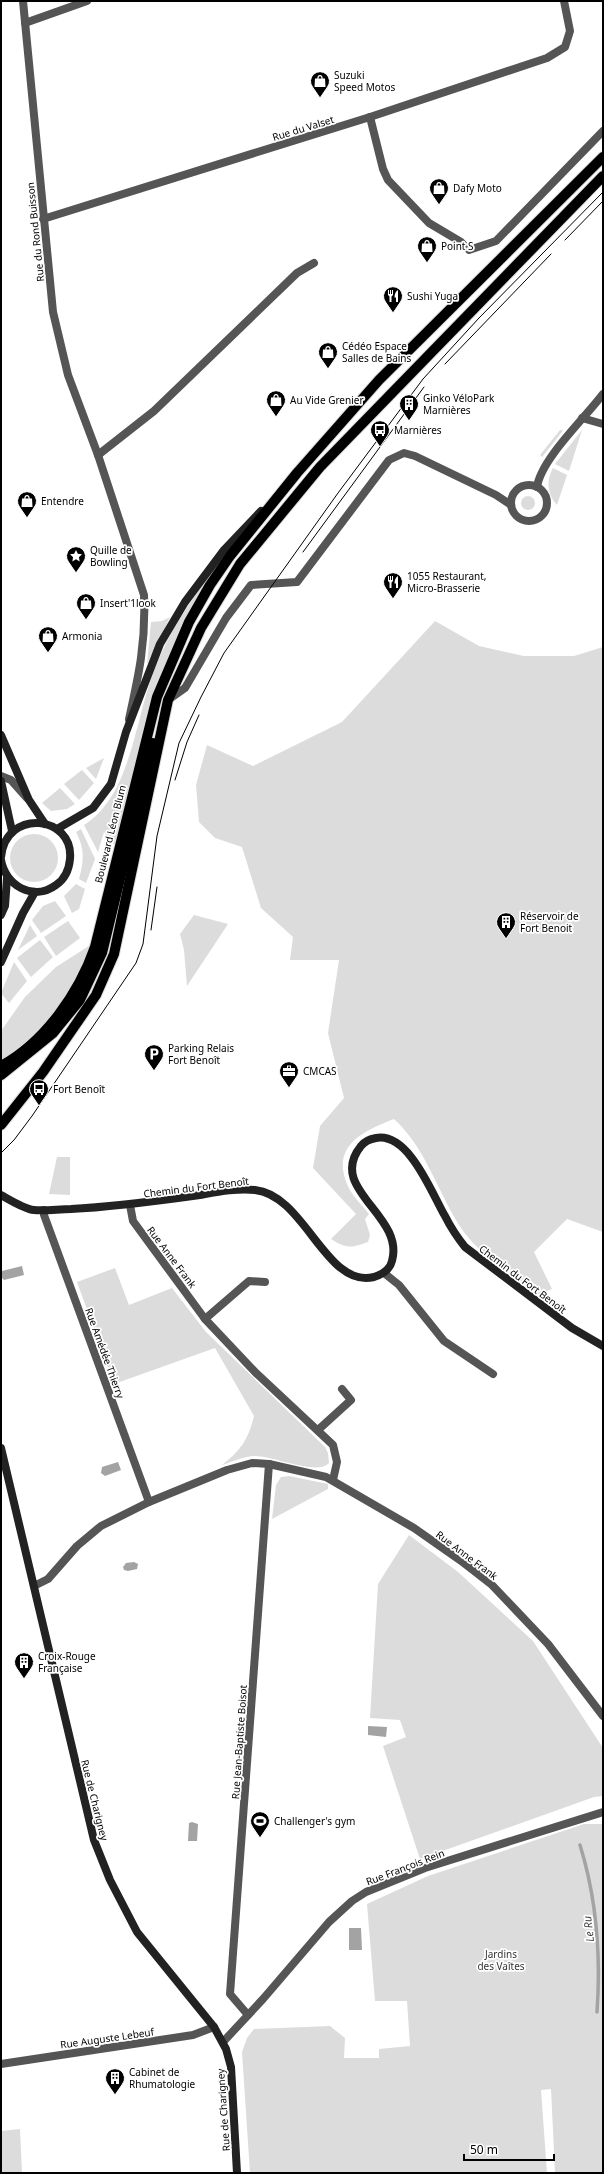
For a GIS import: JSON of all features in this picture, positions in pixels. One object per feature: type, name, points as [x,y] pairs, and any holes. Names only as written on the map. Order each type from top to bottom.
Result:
[{"type":"main road","name":"Boulevard Léon Blum","points":[[1,1066],[19,1054],[47,1028],[74,995],[86,972],[95,947],[157,696],[188,622],[210,585],[230,556],[297,473],[379,380],[603,157]]},
{"type":"main road","points":[[1,1125],[43,1072],[96,995],[114,954],[168,700],[201,628],[240,564],[267,529],[325,461],[603,176]]},
{"type":"main road","name":"Boulevard Léon Blum","points":[[1,1075],[53,1033],[80,1000],[102,953],[139,796],[156,732],[168,700]]},
{"type":"street","name":"Rue du Rond Buisson","points":[[23,1],[43,219],[54,317],[68,375],[98,455],[144,595],[145,618],[142,656],[126,732]]},
{"type":"street","points":[[25,23],[87,1]]},
{"type":"street","name":"Rue du Valset","points":[[43,219],[370,117],[547,58],[565,47],[570,31],[564,1]]},
{"type":"street","points":[[370,117],[383,169],[388,180],[428,223],[461,242],[469,250],[496,241],[603,131]]},
{"type":"street","points":[[98,455],[154,411],[297,273],[314,263]]},
{"type":"street","points":[[537,487],[538,478],[548,462],[582,418],[603,394]]},
{"type":"street","points":[[582,418],[603,424]]},
{"type":"street","points":[[168,700],[185,688],[226,618],[251,586],[297,582],[389,460],[404,453],[415,456],[496,495],[511,505]]},
{"type":"street","points":[[57,829],[93,808],[111,784],[126,732],[160,644],[185,602],[224,550],[297,473]]},
{"type":"street","points":[[528,485],[537,487],[545,494],[547,505],[546,510],[534,521],[524,520],[515,515],[511,505],[513,495],[519,488],[528,485]]},
{"type":"street","points":[[1,735],[29,800]]},
{"type":"street","points":[[1,776],[11,780],[29,800],[45,824]]},
{"type":"street","points":[[1,781],[12,831]]},
{"type":"street","points":[[1,857],[6,839],[12,831],[22,825],[34,822],[45,824],[57,829],[69,845],[70,866],[66,875],[54,887],[36,892],[20,888],[8,878],[3,869],[1,860]]},
{"type":"street","points":[[1,915],[5,906],[8,878]]},
{"type":"street","points":[[1,962],[23,913],[36,892]]},
{"type":"street","name":"Chemin du Fort Benoît","points":[[1,1195],[28,1209],[44,1210],[130,1205],[222,1192],[250,1189],[262,1190],[279,1199],[292,1210],[329,1258],[341,1269],[361,1277],[373,1277],[384,1273],[391,1264],[394,1253],[394,1242],[390,1231],[356,1186],[353,1174],[354,1158],[361,1145],[368,1140],[383,1137],[394,1141],[414,1159],[454,1233],[465,1247],[572,1328],[603,1346]]},
{"type":"street","name":"Rue Anne Frank","points":[[130,1205],[133,1221],[205,1319],[256,1373],[333,1445],[337,1462],[333,1480],[414,1528],[491,1584],[548,1644],[603,1716]]},
{"type":"street","name":"Rue Amédée Thierry","points":[[44,1210],[44,1215],[149,1502]]},
{"type":"street","points":[[384,1273],[399,1285],[444,1341],[493,1374]]},
{"type":"street","points":[[205,1319],[249,1281],[265,1282]]},
{"type":"street","points":[[318,1430],[351,1400],[342,1390]]},
{"type":"street","name":"Rue de Charigney","points":[[1,1448],[94,1840],[110,1880],[137,1932],[214,2027],[223,2042],[231,2067],[237,2173]]},
{"type":"street","points":[[34,1586],[48,1579],[77,1546],[101,1526],[149,1502],[227,1470],[252,1463],[269,1464],[333,1480]]},
{"type":"street","name":"Rue Jean-Baptiste Boisot","points":[[248,2016],[230,1994],[269,1464]]},
{"type":"street","name":"Rue François Rein","points":[[223,2042],[248,2016],[329,1922],[352,1901],[366,1892],[425,1868],[603,1812]]},
{"type":"street","name":"Rue Auguste Lebeuf","points":[[1,2064],[193,2035],[214,2027]]},
{"type":"green space","points":[[560,430],[563,430],[542,457],[540,455]]},
{"type":"green space","points":[[582,430],[569,471],[555,464]]},
{"type":"green space","points":[[553,468],[567,475],[557,505],[549,492],[549,477]]},
{"type":"green space","points":[[528,496],[533,498],[535,503],[533,508],[528,510],[523,508],[521,503],[523,498]]},
{"type":"green space","points":[[216,568],[182,626],[152,700],[115,846],[104,832],[98,852],[84,825],[100,812],[112,795],[122,776],[130,755],[147,690],[160,656],[181,617],[197,592]]},
{"type":"green space","points":[[170,617],[147,664],[151,622],[162,621]]},
{"type":"green space","points":[[435,621],[479,646],[524,656],[574,656],[603,647],[603,1232],[567,1219],[534,1252],[552,1289],[539,1294],[485,1254],[466,1235],[451,1212],[430,1169],[414,1142],[394,1119],[372,1129],[353,1141],[347,1149],[343,1159],[343,1171],[347,1184],[354,1196],[369,1214],[365,1219],[370,1235],[368,1242],[353,1246],[345,1246],[331,1239],[356,1214],[313,1168],[320,1126],[344,1098],[328,1033],[339,960],[290,960],[293,937],[261,908],[242,847],[215,838],[199,822],[196,785],[207,745],[253,766],[342,722]]},
{"type":"green space","points":[[104,758],[96,779],[86,768]]},
{"type":"green space","points":[[82,770],[94,783],[79,800],[64,784]]},
{"type":"green space","points":[[60,788],[75,804],[67,809],[51,811],[42,803]]},
{"type":"green space","points":[[81,829],[95,859],[86,883],[79,879],[83,855],[81,844],[76,832]]},
{"type":"green space","points":[[34,834],[43,836],[51,841],[56,849],[58,858],[56,867],[51,875],[43,880],[34,882],[25,880],[17,875],[12,867],[10,858],[12,849],[17,841],[25,836]]},
{"type":"green space","points":[[76,884],[85,889],[79,909],[72,913],[64,896]]},
{"type":"green space","points":[[55,901],[66,916],[41,933],[32,920],[43,906]]},
{"type":"green space","points":[[194,915],[228,924],[187,986],[184,950],[180,934]]},
{"type":"green space","points":[[68,921],[80,938],[56,956],[44,937]]},
{"type":"green space","points":[[30,925],[37,936],[18,950]]},
{"type":"green space","points":[[40,940],[53,957],[31,977],[17,958]]},
{"type":"green space","points":[[92,944],[79,977],[70,993],[54,1015],[34,1035],[1,1060],[1,1031],[25,997],[56,967]]},
{"type":"green space","points":[[14,962],[27,981],[9,1003],[1,993]]},
{"type":"green space","points":[[57,1157],[70,1157],[70,1195],[49,1194]]},
{"type":"green space","points":[[115,1268],[129,1305],[172,1288],[206,1332],[325,1447],[328,1453],[329,1463],[323,1466],[315,1467],[251,1456],[222,1465],[243,1444],[254,1416],[215,1348],[114,1384],[77,1282]]},
{"type":"green space","points":[[289,1476],[328,1484],[328,1489],[272,1519],[276,1485],[281,1477]]},
{"type":"green space","points":[[409,1535],[458,1572],[533,1641],[603,1748],[603,1796],[594,1797],[420,1859],[383,1746],[406,1737],[400,1720],[370,1718],[378,1584]]},
{"type":"green space","name":"Jardins des Vaîtes","points":[[584,1824],[603,1824],[603,2173],[555,2173],[551,2089],[541,2090],[547,2173],[250,2173],[242,2052],[247,2038],[254,2029],[330,2026],[345,2038],[344,2058],[379,2058],[379,2049],[410,2046],[407,2001],[375,2001],[367,1904],[428,1876]]},
{"type":"green space","points":[[20,2129],[22,2173],[1,2173],[1,2131]]},
{"type":"shaded area","points":[[22,1266],[24,1275],[4,1280],[1,1277],[2,1271]]},
{"type":"shaded area","points":[[118,1462],[121,1470],[105,1476],[101,1473],[102,1467]]},
{"type":"shaded area","points":[[134,1562],[138,1564],[137,1569],[128,1571],[124,1570],[123,1567],[126,1563]]},
{"type":"shaded area","points":[[368,1726],[387,1727],[386,1737],[368,1735]]},
{"type":"shaded area","points":[[192,1822],[198,1824],[197,1841],[188,1841],[189,1823]]},
{"type":"shaded area","points":[[349,1928],[361,1928],[362,1950],[349,1950]]},
{"type":"waterway","name":"Le Ru","points":[[580,1845],[586,1866],[594,1907],[598,1949],[597,2012]]},
{"type":"tram line","points":[[1,1153],[14,1140],[32,1116],[136,963],[143,944],[157,836],[179,743],[224,653],[338,493],[423,379],[479,318],[603,192]]},
{"type":"tram line","points":[[565,240],[603,201]]},
{"type":"tram line","points":[[445,364],[551,254]]},
{"type":"tram line","points":[[303,552],[424,387]]},
{"type":"tram line","points":[[175,780],[187,742],[199,715]]},
{"type":"tram line","points":[[151,930],[157,887]]},
{"type":"place","name":"Suzuki Speed Motos","points":[[320,98]]},
{"type":"place","name":"Dafy Moto","points":[[439,205]]},
{"type":"place","name":"Point S","points":[[427,263]]},
{"type":"place","name":"Sushi Yuga","points":[[393,313]]},
{"type":"place","name":"Cédéo Espace Salles de Bains","points":[[328,369]]},
{"type":"place","name":"Au Vide Grenier","points":[[276,417]]},
{"type":"place","name":"Ginko VéloPark Marnières","points":[[409,421]]},
{"type":"place","name":"Marnières","points":[[380,447]]},
{"type":"place","name":"Entendre","points":[[27,518]]},
{"type":"place","name":"Quille de Bowling","points":[[76,573]]},
{"type":"place","name":"1055 Restaurant, Micro-Brasserie","points":[[393,599]]},
{"type":"place","name":"Insert'1look","points":[[86,620]]},
{"type":"place","name":"Armonia","points":[[48,653]]},
{"type":"place","name":"Réservoir de Fort Benoit","points":[[506,939]]},
{"type":"place","name":"Parking Relais Fort Benoît","points":[[154,1071]]},
{"type":"place","name":"CMCAS","points":[[289,1088]]},
{"type":"place","name":"Fort Benoît","points":[[39,1106]]},
{"type":"place","name":"Croix-Rouge Française","points":[[24,1679]]},
{"type":"place","name":"Challenger's gym","points":[[260,1838]]},
{"type":"place","name":"Cabinet de Rhumatologie","points":[[115,2095]]}]
